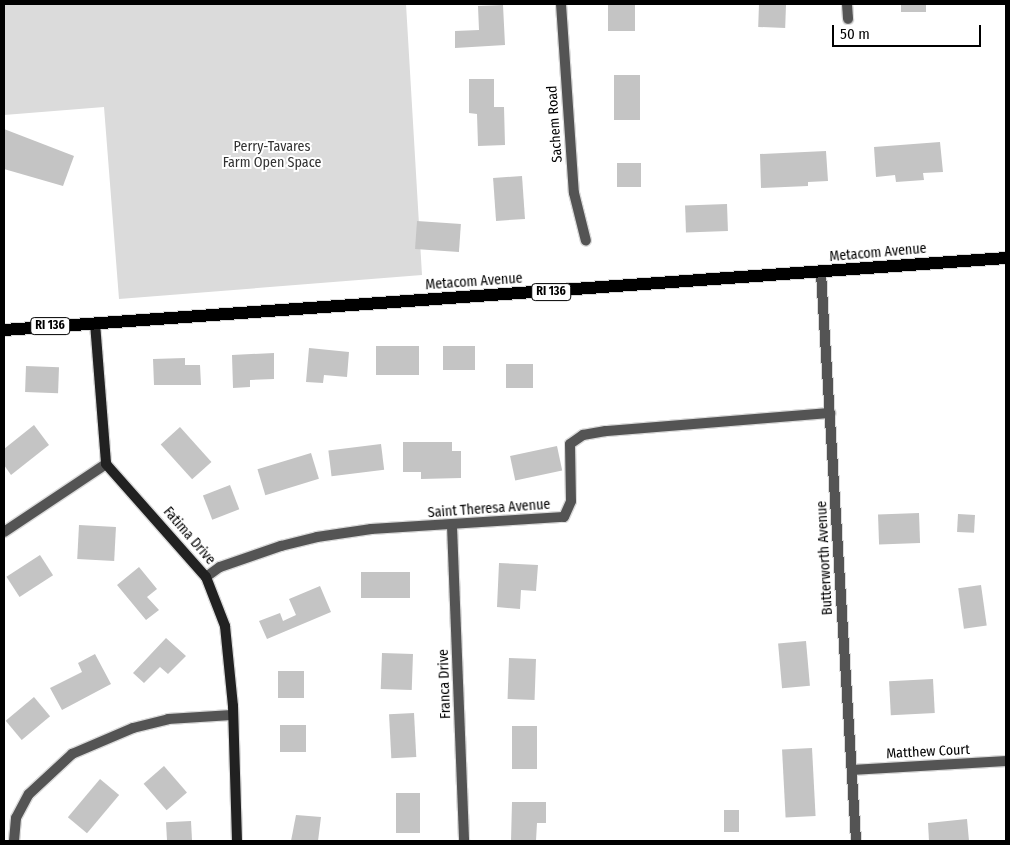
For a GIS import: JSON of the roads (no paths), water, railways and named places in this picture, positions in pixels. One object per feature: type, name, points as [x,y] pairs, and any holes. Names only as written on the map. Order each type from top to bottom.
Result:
[{"type":"main road","name":"Metacom Avenue","points":[[4,330],[821,273],[1006,258]]},
{"type":"street","name":"Sachem Road","points":[[561,4],[574,193],[586,241]]},
{"type":"street","points":[[846,4],[848,19]]},
{"type":"street","name":"Butterworth Avenue","points":[[821,273],[856,841]]},
{"type":"street","points":[[4,532],[106,464],[95,323]]},
{"type":"street","name":"Saint Theresa Avenue","points":[[206,577],[220,567],[281,546],[317,537],[371,529],[452,526],[564,517],[571,501],[570,444],[583,435],[606,431],[830,413]]},
{"type":"street","name":"Fatima Drive","points":[[106,464],[206,577],[225,626],[232,716],[237,841]]},
{"type":"street","name":"Franca Drive","points":[[452,526],[464,841]]},
{"type":"street","points":[[14,841],[16,818],[29,794],[72,754],[142,726],[168,719],[232,716]]},
{"type":"street","name":"Matthew Court","points":[[852,770],[1006,761]]},
{"type":"park label","name":"Perry-Tavares Farm Open Space","points":[[272,156]]}]
